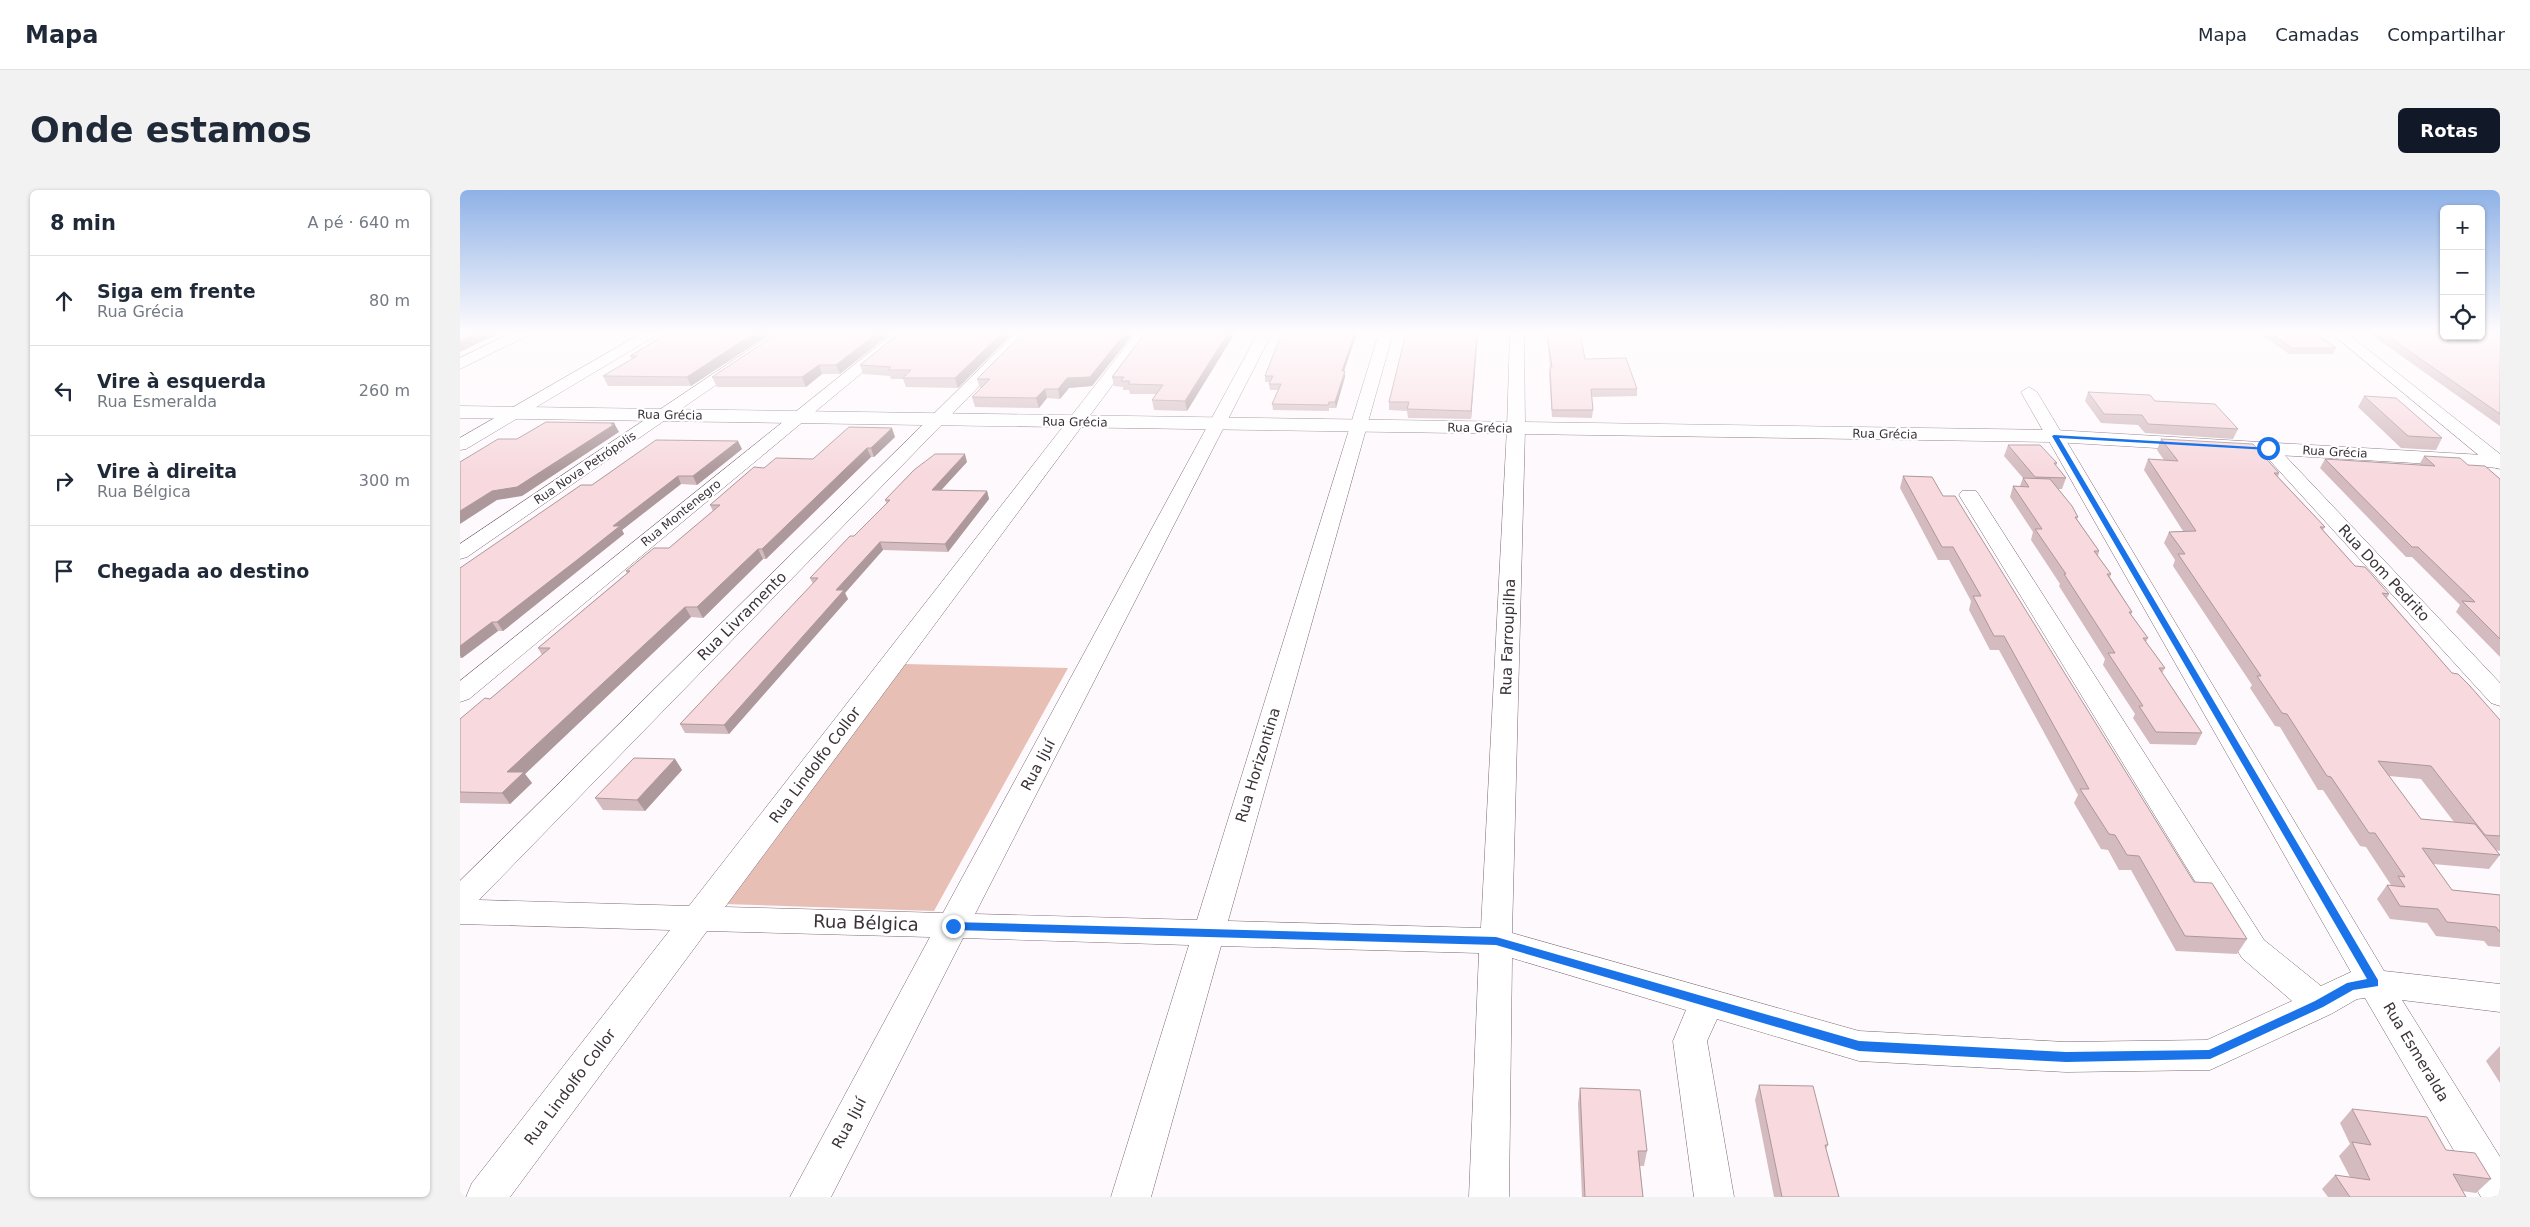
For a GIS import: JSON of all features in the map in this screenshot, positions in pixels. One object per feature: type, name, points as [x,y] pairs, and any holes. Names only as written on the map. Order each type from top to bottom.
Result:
[{"type":"main road","name":"Rua Grécia","points":[[460,412],[2054,436],[2500,462]]},
{"type":"street","points":[[460,445],[572,380]]},
{"type":"street","name":"Rua Nova Petrópolis","points":[[460,553],[714,380]]},
{"type":"street","name":"Rua Montenegro","points":[[460,694],[845,380]]},
{"type":"street","name":"Rua Livramento","points":[[460,900],[977,380]]},
{"type":"street","name":"Rua Lindolfo Collor","points":[[486,1197],[1108,380]]},
{"type":"street","name":"Rua Ijuí","points":[[810,1197],[1240,380]]},
{"type":"street","name":"Rua Horizontina","points":[[1131,1197],[1372,380]]},
{"type":"street","name":"Rua Farroupilha","points":[[1489,1197],[1496,941],[1517,380]]},
{"type":"street","points":[[2397,380],[2500,462]]},
{"type":"street","name":"Rua Esmeralda","points":[[2028,392],[2374,983],[2500,1193]]},
{"type":"street","name":"Rua Dom Pedrito","points":[[2268,448],[2500,698]]},
{"type":"street","points":[[1969,494],[2253,949],[2319,1004]]},
{"type":"street","name":"Rua Bélgica","points":[[460,912],[1496,941],[1859,1046],[2066,1057],[2210,1054],[2319,1004],[2351,986],[2374,983],[2500,998]]},
{"type":"street","points":[[1707,1002],[1690,1041],[1714,1197]]},
{"type":"shaded area","points":[[905,664],[1068,668],[934,911],[724,904]]},
{"type":"building","points":[[989,380],[1065,380],[1058,389],[1045,389],[1036,398],[972,397]]},
{"type":"building","points":[[1198,380],[1185,401],[1152,400],[1163,385],[1128,384],[1130,381],[1121,381]]},
{"type":"building","points":[[1271,380],[1342,380],[1335,402],[1329,402],[1328,405],[1272,404],[1281,384],[1269,384]]},
{"type":"building","points":[[1394,380],[1473,380],[1471,411],[1407,409],[1409,402],[1389,402]]},
{"type":"building","points":[[1551,380],[1634,380],[1637,389],[1591,389],[1593,410],[1552,410]]},
{"type":"building","points":[[2451,380],[2500,380],[2500,414]]},
{"type":"building","points":[[2088,392],[2150,395],[2155,401],[2215,404],[2238,429],[2148,424],[2142,415],[2104,414]]},
{"type":"building","points":[[2364,396],[2396,398],[2442,438],[2408,436]]},
{"type":"building","points":[[546,422],[615,424],[517,487],[492,491],[460,511],[460,462],[498,439],[517,439]]},
{"type":"building","points":[[849,427],[892,428],[871,448],[867,448],[762,549],[758,549],[697,607],[685,607],[507,772],[524,772],[502,793],[460,792],[460,719],[485,698],[490,699],[550,648],[538,648],[630,571],[626,571],[654,548],[669,548],[720,505],[710,505],[754,467],[764,468],[776,458],[813,459]]},
{"type":"building","points":[[2161,439],[2253,444],[2279,473],[2274,473],[2325,527],[2320,527],[2355,566],[2365,567],[2389,594],[2382,593],[2452,673],[2458,674],[2500,720],[2500,836],[2485,835],[2431,766],[2378,761],[2421,819],[2475,824],[2500,855],[2422,848],[2452,890],[2500,895],[2500,932],[2496,927],[2447,922],[2438,909],[2400,906],[2387,885],[2405,887],[2398,876],[2405,877],[2375,833],[2369,833],[2331,777],[2327,776],[2287,714],[2282,713],[2257,676],[2261,676],[2178,554],[2185,554],[2169,532],[2196,531],[2148,459],[2178,461]]},
{"type":"building","points":[[656,440],[738,441],[693,476],[678,476],[613,526],[620,526],[577,560],[497,622],[492,622],[460,646],[460,568],[581,485],[592,485]]},
{"type":"building","points":[[2008,445],[2040,445],[2057,463],[2054,463],[2066,478],[2035,477]]},
{"type":"building","points":[[935,454],[965,454],[932,490],[987,491],[945,544],[880,542],[836,590],[844,590],[724,725],[680,724],[818,578],[810,578],[850,536],[854,536],[890,500],[885,500],[914,470]]},
{"type":"building","points":[[2424,456],[2460,458],[2468,465],[2485,466],[2500,479],[2500,639],[2462,601],[2475,602],[2418,547],[2412,547],[2325,459],[2435,466]]},
{"type":"building","points":[[1903,476],[1932,477],[1943,496],[1955,496],[2194,882],[2212,883],[2247,939],[2185,936],[2139,856],[2127,855],[2115,835],[2109,834],[2080,789],[2089,789],[2004,636],[1994,636],[1973,596],[1981,596],[1953,547],[1942,547]]},
{"type":"building","points":[[2023,478],[2050,479],[2072,506],[2078,517],[2075,517],[2099,551],[2094,551],[2111,574],[2107,574],[2132,612],[2129,612],[2148,638],[2143,638],[2165,668],[2159,668],[2202,733],[2156,732],[2139,706],[2143,706],[2108,653],[2115,653],[2064,574],[2066,574],[2035,529],[2042,529],[2013,486],[2029,487]]},
{"type":"building","points":[[634,758],[675,759],[637,800],[595,798]]},
{"type":"building","points":[[1759,1085],[1813,1086],[1828,1145],[1825,1145],[1839,1197],[1782,1197]]},
{"type":"building","points":[[1580,1088],[1640,1090],[1647,1151],[1638,1151],[1643,1197],[1585,1197]]},
{"type":"building","points":[[2352,1109],[2427,1117],[2446,1150],[2475,1153],[2491,1179],[2453,1174],[2466,1197],[2350,1197],[2335,1175],[2370,1180],[2352,1142],[2371,1145]]},
{"type":"route","points":[[953,926],[1496,941],[1859,1046],[2066,1057],[2210,1054],[2319,1004],[2351,986],[2374,983],[2054,436],[2268,448]]}]
